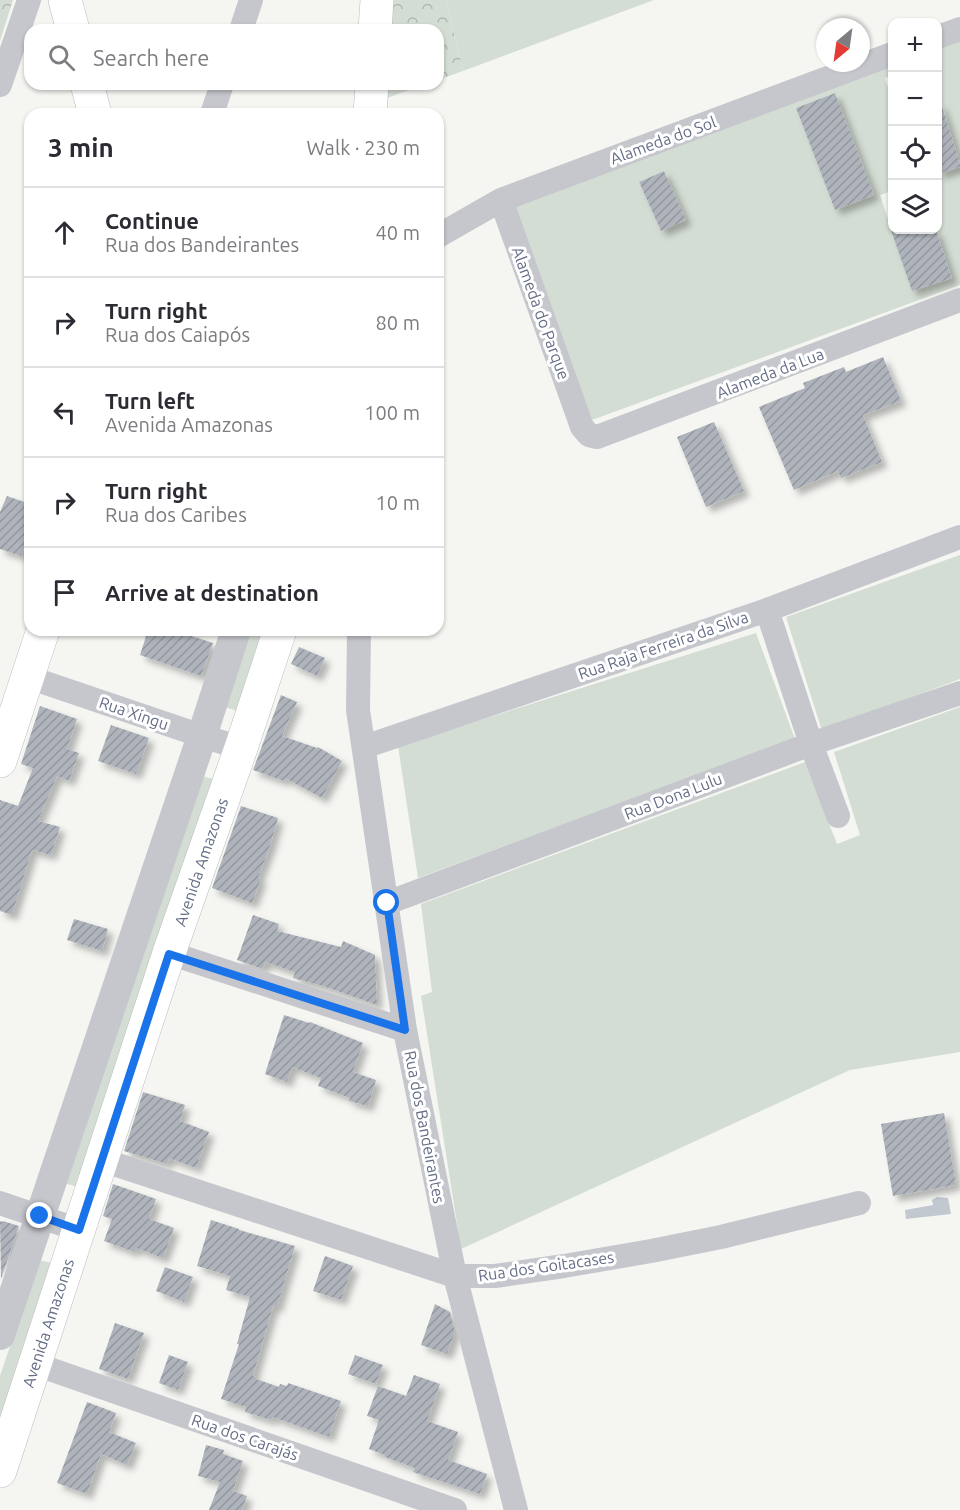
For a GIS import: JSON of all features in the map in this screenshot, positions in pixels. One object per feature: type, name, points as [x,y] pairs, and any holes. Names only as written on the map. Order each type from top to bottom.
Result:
[{"type":"main road","points":[[65,0],[71,24]]},
{"type":"main road","points":[[375,24],[376,0]]},
{"type":"main road","points":[[89,90],[93,108]]},
{"type":"main road","points":[[370,108],[372,90]]},
{"type":"main road","points":[[0,761],[41,636]]},
{"type":"main road","name":"Avenida Amazonas","points":[[0,1471],[169,954],[278,636]]},
{"type":"street","points":[[0,85],[29,0]]},
{"type":"street","points":[[243,24],[251,0]]},
{"type":"street","points":[[942,36],[960,29]]},
{"type":"street","name":"Alameda do Sol","points":[[444,233],[501,200],[888,55]]},
{"type":"street","points":[[214,108],[220,90]]},
{"type":"street","name":"Alameda do Parque","points":[[501,200],[582,427]]},
{"type":"street","name":"Alameda da Lua","points":[[582,427],[589,435],[597,437],[607,435],[960,300]]},
{"type":"street","name":"Rua Raja Ferreira da Silva","points":[[364,747],[767,610],[960,537]]},
{"type":"street","points":[[767,610],[811,744],[838,816]]},
{"type":"street","points":[[0,1335],[234,636]]},
{"type":"street","name":"Rua dos Bandeirantes","points":[[359,636],[358,710],[405,1030],[455,1276],[516,1510]]},
{"type":"street","name":"Rua Xingu","points":[[28,677],[241,748]]},
{"type":"street","name":"Rua Dona Lulu","points":[[387,903],[811,744],[960,693]]},
{"type":"street","points":[[169,954],[405,1030]]},
{"type":"street","name":"Rua dos Goitacases","points":[[102,1160],[455,1276],[495,1276],[651,1251],[721,1237],[859,1203]]},
{"type":"street","points":[[0,1203],[79,1230]]},
{"type":"street","name":"Rua dos Carajás","points":[[35,1364],[455,1510]]},
{"type":"green space","points":[[0,0],[13,0],[0,41]]},
{"type":"green space","points":[[390,0],[446,0],[463,71],[444,78],[444,24],[388,24]]},
{"type":"green space","points":[[446,0],[654,0],[463,71]]},
{"type":"green space","points":[[960,39],[960,163],[942,106],[942,46]]},
{"type":"green space","points":[[888,65],[888,77],[885,78],[888,88],[888,192],[880,195],[888,219],[888,234],[893,234],[912,291],[952,278],[937,234],[942,234],[942,173],[960,167],[960,285],[592,420],[511,203]],"holes":[[[835,93],[874,195],[835,210],[796,108]],[[664,171],[686,220],[661,231],[639,182]]]},
{"type":"green space","points":[[384,90],[409,90],[384,99]]},
{"type":"green space","points":[[960,555],[960,679],[822,731],[786,617]]},
{"type":"green space","points":[[756,633],[795,739],[418,878],[398,746]]},
{"type":"green space","points":[[245,636],[266,636],[241,712],[221,706]]},
{"type":"green space","points":[[960,707],[960,1052],[850,1070],[461,1249],[421,996],[432,992],[421,904],[805,762],[837,844],[860,835],[834,752]]},
{"type":"green space","points":[[196,774],[219,781],[85,1189],[64,1183]]},
{"type":"green space","points":[[39,1260],[56,1264],[0,1440],[0,1376]]},
{"type":"shaded area","points":[[937,1197],[948,1198],[951,1214],[906,1219],[905,1210],[933,1205],[932,1200]]},
{"type":"building","points":[[835,93],[874,195],[835,210],[796,108]]},
{"type":"building","points":[[942,106],[960,163],[960,167],[942,173]]},
{"type":"building","points":[[664,171],[686,220],[661,231],[639,182]]},
{"type":"building","points":[[892,234],[937,234],[952,278],[912,291]]},
{"type":"building","points":[[883,357],[901,401],[863,415],[882,462],[841,478],[838,471],[794,490],[759,407],[805,388],[803,383],[844,367],[846,372]]},
{"type":"building","points":[[714,422],[744,491],[706,507],[677,437]]},
{"type":"building","points":[[7,496],[24,502],[24,548],[21,556],[0,549],[0,512]]},
{"type":"building","points":[[146,636],[191,636],[213,643],[201,676],[140,655]]},
{"type":"building","points":[[299,647],[325,658],[317,676],[291,664]]},
{"type":"building","points":[[281,695],[297,702],[282,736],[318,747],[342,761],[322,798],[285,778],[284,781],[253,770]]},
{"type":"building","points":[[40,706],[77,719],[67,749],[79,753],[69,781],[57,776],[38,821],[60,827],[51,855],[32,850],[12,915],[0,911],[0,800],[18,806],[33,768],[21,764]]},
{"type":"building","points":[[111,725],[149,738],[136,774],[98,761]]},
{"type":"building","points":[[241,806],[278,818],[252,903],[212,888]]},
{"type":"building","points":[[253,915],[279,924],[277,931],[341,947],[343,941],[375,955],[377,1005],[293,978],[295,972],[265,962],[263,969],[237,960]]},
{"type":"building","points":[[74,919],[108,929],[102,951],[67,940]]},
{"type":"building","points":[[284,1015],[310,1022],[363,1043],[353,1072],[376,1080],[368,1106],[349,1101],[350,1098],[318,1086],[321,1078],[292,1067],[287,1082],[265,1074]]},
{"type":"building","points":[[143,1092],[185,1105],[180,1121],[209,1132],[196,1168],[169,1158],[167,1164],[124,1151]]},
{"type":"building","points":[[944,1113],[956,1185],[893,1196],[881,1124]]},
{"type":"building","points":[[113,1184],[156,1199],[149,1219],[174,1228],[163,1258],[136,1248],[134,1252],[104,1241],[112,1219],[103,1216]]},
{"type":"building","points":[[211,1220],[295,1246],[277,1307],[273,1306],[253,1376],[279,1387],[280,1384],[287,1386],[288,1383],[341,1401],[329,1437],[273,1417],[271,1420],[245,1412],[246,1407],[221,1399],[239,1344],[237,1344],[250,1297],[226,1290],[230,1276],[197,1266]]},
{"type":"building","points":[[0,1221],[19,1226],[1,1279]]},
{"type":"building","points":[[325,1256],[353,1266],[341,1300],[313,1291]]},
{"type":"building","points":[[165,1267],[193,1277],[184,1302],[156,1291]]},
{"type":"building","points":[[435,1304],[450,1312],[455,1332],[447,1354],[421,1345]]},
{"type":"building","points":[[115,1323],[144,1333],[128,1379],[99,1369]]},
{"type":"building","points":[[169,1355],[188,1362],[178,1390],[159,1383]]},
{"type":"building","points":[[355,1355],[383,1365],[376,1384],[348,1374]]},
{"type":"building","points":[[414,1375],[440,1384],[427,1421],[458,1432],[448,1460],[487,1474],[480,1494],[413,1472],[415,1468],[369,1449],[379,1420],[367,1416],[378,1386],[406,1396]]},
{"type":"building","points":[[87,1402],[116,1413],[109,1432],[136,1443],[127,1465],[101,1454],[87,1494],[57,1483]]},
{"type":"building","points":[[206,1445],[224,1450],[223,1454],[243,1461],[233,1491],[247,1496],[242,1510],[209,1510],[220,1482],[198,1476]]},
{"type":"route","points":[[40,1216],[79,1230],[169,954],[405,1030],[387,903]]}]
